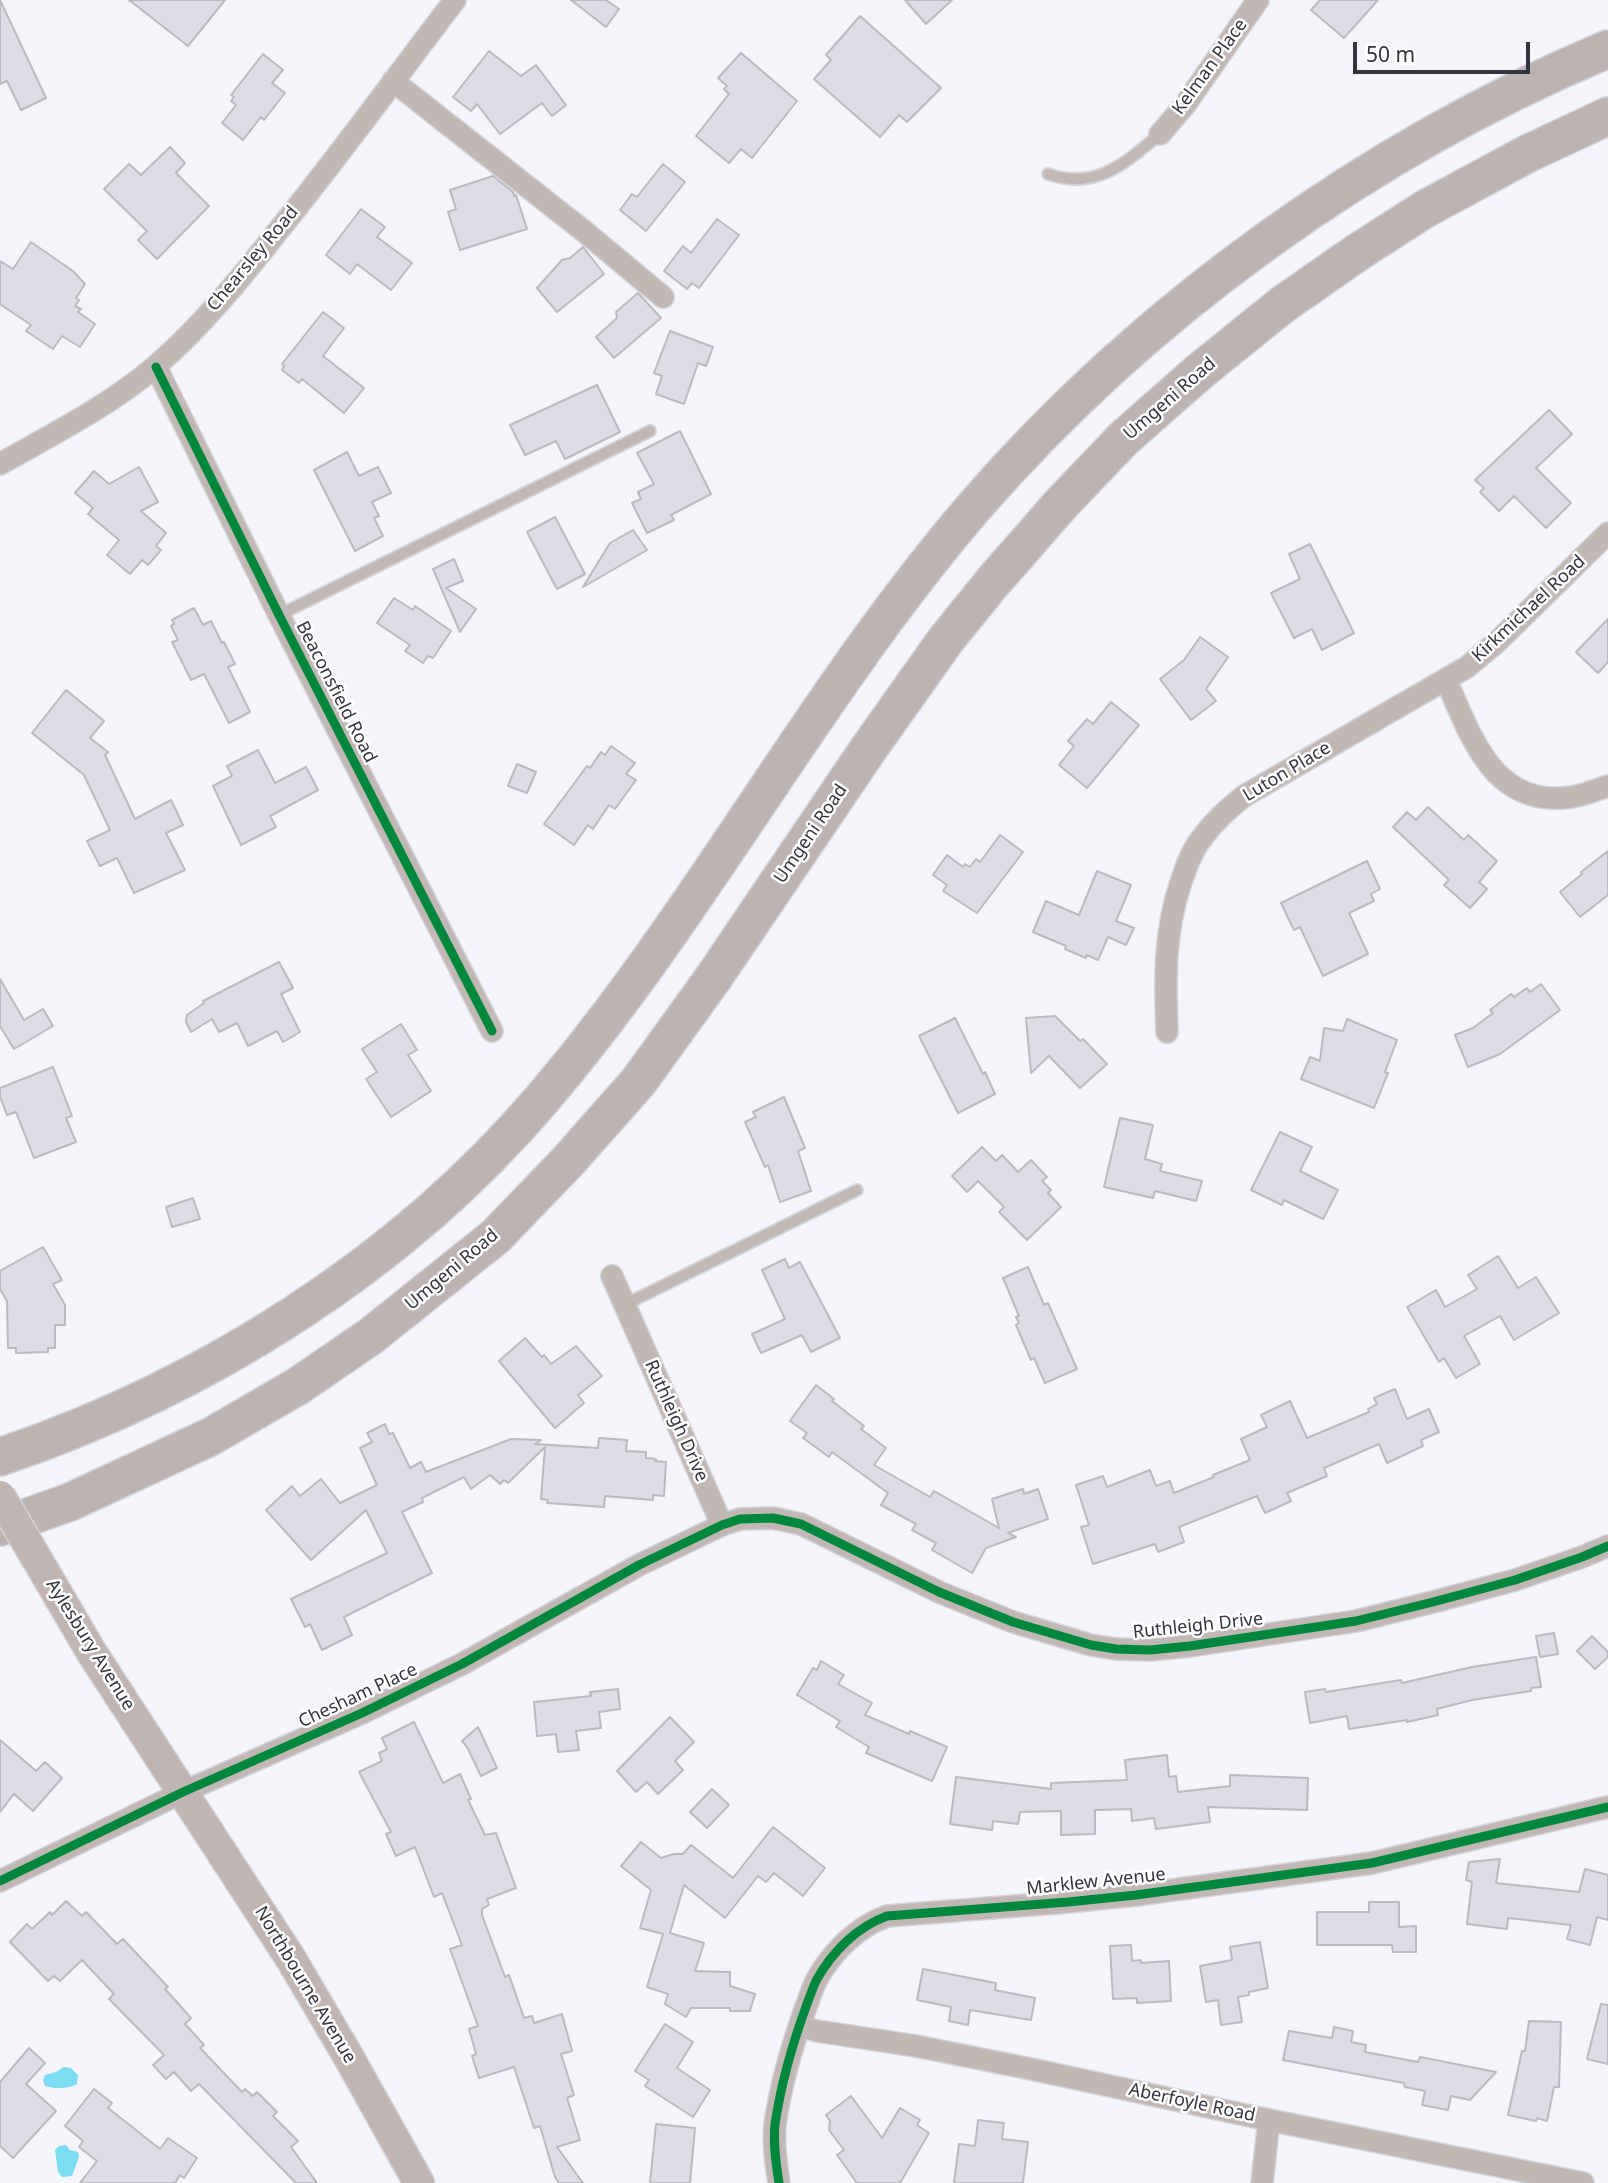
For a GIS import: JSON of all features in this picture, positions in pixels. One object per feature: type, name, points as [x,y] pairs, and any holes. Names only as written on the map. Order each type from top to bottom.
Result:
[{"type":"highway","points":[[0,1457],[62,1435],[198,1372],[290,1318],[433,1210],[539,1103],[585,1047],[635,979],[820,709],[906,592],[974,508],[1047,427],[1187,303],[1245,257],[1335,195],[1483,108],[1608,49]]},
{"type":"highway","name":"Umgeni Road","points":[[0,1527],[70,1502],[198,1443],[298,1385],[371,1336],[496,1236],[570,1159],[639,1081],[945,641],[1061,504],[1123,439],[1199,372],[1274,312],[1358,251],[1425,209],[1527,154],[1608,116]]},
{"type":"street","name":"Chearsley Road","points":[[0,464],[72,423],[156,367],[200,323],[244,273],[455,0]]},
{"type":"street","name":"Kelman Place","points":[[1160,134],[1185,105],[1258,0]]},
{"type":"street","points":[[393,81],[663,297]]},
{"type":"street","name":"Beaconsfield Road","points":[[156,367],[279,615],[492,1031]]},
{"type":"street","name":"Kirkmichael Road","points":[[1446,680],[1467,667],[1497,642],[1608,533]]},
{"type":"street","points":[[1446,680],[1470,732],[1487,762],[1503,781],[1518,790],[1554,797],[1572,797],[1608,786]]},
{"type":"street","name":"Luton Place","points":[[1167,1032],[1165,972],[1171,910],[1186,868],[1200,840],[1220,816],[1244,796],[1446,680]]},
{"type":"street","name":"Ruthleigh Drive","points":[[612,1276],[722,1525],[758,1517],[801,1524],[939,1592],[1013,1622],[1091,1646],[1150,1650],[1356,1620],[1515,1580],[1608,1546]]},
{"type":"street","name":"Aylesbury Avenue","points":[[0,1496],[92,1653],[183,1792]]},
{"type":"street","name":"Chesham Place","points":[[0,1881],[183,1792],[362,1713],[462,1664],[639,1565],[722,1525]]},
{"type":"street","name":"Northbourne Avenue","points":[[183,1792],[291,1959],[419,2183]]},
{"type":"street","name":"Marklew Avenue","points":[[779,2183],[775,2157],[775,2125],[799,2026],[817,1980],[855,1932],[887,1916],[1082,1900],[1372,1863],[1608,1807]]},
{"type":"street","name":"Aberfoyle Road","points":[[799,2026],[954,2053],[1583,2183]]},
{"type":"street","points":[[1262,2183],[1269,2120]]},
{"type":"lane","points":[[1048,174],[1078,181],[1112,171],[1160,134]]},
{"type":"lane","points":[[279,615],[650,431]]},
{"type":"lane","points":[[624,1305],[857,1189]]},
{"type":"water","points":[[64,2067],[71,2068],[78,2075],[77,2084],[61,2088],[45,2086],[45,2075]]},
{"type":"water","points":[[66,2145],[70,2150],[78,2152],[79,2157],[72,2176],[62,2177],[58,2172],[55,2150]]},
{"type":"building","points":[[0,0],[46,98],[21,110],[7,81],[0,84]]},
{"type":"building","points":[[129,0],[225,0],[188,46]]},
{"type":"building","points":[[571,0],[606,0],[619,9],[606,27]]},
{"type":"building","points":[[905,0],[952,0],[926,24]]},
{"type":"building","points":[[1320,0],[1378,0],[1344,38],[1311,10]]},
{"type":"building","points":[[860,16],[941,88],[907,122],[899,115],[880,137],[814,79],[831,60],[826,55]]},
{"type":"building","points":[[489,51],[521,76],[536,65],[566,105],[552,116],[542,103],[500,134],[477,104],[471,111],[453,97]]},
{"type":"building","points":[[741,53],[797,101],[752,158],[741,149],[729,163],[696,136],[729,94],[724,89],[727,86],[718,78]]},
{"type":"building","points":[[263,54],[283,70],[272,83],[285,93],[264,120],[261,117],[243,140],[222,123],[236,105],[231,101],[234,97],[231,95]]},
{"type":"building","points":[[170,147],[185,163],[176,173],[209,206],[157,259],[138,240],[147,231],[104,189],[129,164],[141,175]]},
{"type":"building","points":[[663,164],[685,182],[646,231],[620,210],[632,194],[637,197]]},
{"type":"building","points":[[493,176],[516,195],[527,229],[460,250],[448,212],[456,209],[450,190]]},
{"type":"building","points":[[361,209],[385,227],[377,237],[412,263],[391,290],[357,264],[350,274],[326,255]]},
{"type":"building","points":[[717,219],[739,235],[699,288],[692,283],[687,289],[664,271],[683,246],[691,253]]},
{"type":"building","points":[[31,242],[73,271],[85,284],[76,298],[79,300],[75,306],[81,309],[78,312],[95,324],[80,347],[62,336],[53,349],[26,331],[31,325],[0,304],[0,261],[13,269]]},
{"type":"building","points":[[583,247],[604,274],[557,312],[537,288],[562,260],[570,258]]},
{"type":"building","points":[[638,293],[661,318],[614,358],[596,337],[617,318],[616,312]]},
{"type":"building","points":[[323,312],[344,328],[323,356],[364,388],[344,413],[302,379],[299,383],[282,370],[282,364]]},
{"type":"building","points":[[670,331],[713,347],[706,366],[698,363],[684,404],[656,394],[662,376],[654,373]]},
{"type":"building","points":[[597,385],[620,432],[565,459],[556,441],[525,455],[510,425]]},
{"type":"building","points":[[1549,410],[1572,434],[1536,468],[1571,503],[1546,528],[1514,496],[1499,511],[1480,492],[1484,488],[1475,480]]},
{"type":"building","points":[[680,431],[711,494],[671,515],[674,520],[647,533],[632,503],[641,499],[638,492],[654,484],[637,453]]},
{"type":"building","points":[[347,452],[359,476],[378,467],[391,493],[372,502],[379,516],[374,518],[383,536],[355,551],[314,470]]},
{"type":"building","points":[[139,467],[158,502],[141,511],[166,533],[156,546],[161,550],[148,565],[142,560],[130,574],[107,555],[119,540],[88,514],[93,508],[75,493],[94,471],[109,484]]},
{"type":"building","points":[[555,517],[585,574],[557,589],[527,532]]},
{"type":"building","points":[[633,530],[647,550],[583,587],[610,543]]},
{"type":"building","points":[[1310,544],[1354,633],[1322,650],[1312,629],[1294,638],[1271,593],[1300,579],[1289,554]]},
{"type":"building","points":[[454,559],[463,581],[446,588],[476,609],[460,632],[433,569]]},
{"type":"building","points":[[394,598],[413,610],[415,606],[451,631],[433,658],[428,656],[423,663],[405,651],[410,645],[377,623]]},
{"type":"building","points":[[194,608],[203,625],[211,621],[222,643],[224,642],[235,664],[228,667],[250,712],[229,723],[204,674],[191,680],[172,642],[178,640],[171,626],[174,624],[172,620]]},
{"type":"building","points":[[1608,619],[1608,662],[1598,673],[1576,652]]},
{"type":"building","points":[[1200,637],[1228,657],[1206,689],[1216,701],[1191,720],[1160,679],[1184,660]]},
{"type":"building","points":[[66,690],[104,721],[90,738],[108,752],[105,755],[135,819],[171,800],[183,825],[166,833],[185,870],[134,893],[117,858],[100,866],[87,841],[110,830],[84,775],[32,733]]},
{"type":"building","points":[[1111,702],[1139,725],[1087,788],[1059,765],[1074,746],[1068,741],[1087,719],[1093,724]]},
{"type":"building","points":[[611,746],[635,763],[626,774],[636,780],[615,809],[609,805],[593,829],[588,825],[574,845],[544,824],[587,766],[590,768],[601,752],[605,755]]},
{"type":"building","points":[[258,750],[275,783],[306,767],[318,790],[270,816],[276,827],[241,845],[213,786],[232,776],[227,766]]},
{"type":"building","points":[[517,764],[536,772],[527,793],[508,786]]},
{"type":"building","points":[[1428,807],[1464,840],[1468,835],[1497,861],[1479,882],[1487,889],[1470,908],[1444,885],[1449,880],[1393,827],[1407,812],[1416,820]]},
{"type":"building","points":[[1000,835],[1023,852],[977,913],[943,891],[947,885],[933,875],[947,855],[963,867],[965,864],[970,867],[976,859],[980,862]]},
{"type":"building","points":[[1608,851],[1608,895],[1580,917],[1560,892]]},
{"type":"building","points":[[1367,861],[1380,889],[1371,894],[1374,901],[1349,913],[1368,954],[1323,976],[1300,927],[1294,930],[1281,903]]},
{"type":"building","points":[[1097,871],[1131,885],[1116,921],[1134,928],[1126,945],[1108,937],[1098,960],[1065,949],[1066,946],[1033,932],[1046,901],[1079,915]]},
{"type":"building","points":[[279,962],[293,988],[281,994],[300,1032],[283,1042],[277,1031],[248,1046],[237,1023],[219,1032],[212,1019],[191,1032],[186,1022],[187,1015],[204,1003],[203,1001]]},
{"type":"building","points":[[0,979],[24,1020],[43,1009],[53,1026],[14,1049],[0,1026]]},
{"type":"building","points":[[1541,984],[1560,1010],[1500,1054],[1468,1067],[1455,1035],[1473,1028],[1493,1013],[1490,1010],[1511,994],[1514,997],[1527,988],[1530,992]]},
{"type":"building","points":[[1055,1016],[1107,1064],[1080,1088],[1049,1056],[1031,1073],[1026,1018]]},
{"type":"building","points":[[955,1018],[995,1094],[958,1113],[919,1036]]},
{"type":"building","points":[[1347,1019],[1397,1040],[1374,1108],[1301,1079],[1310,1057],[1320,1061],[1324,1028],[1343,1031]]},
{"type":"building","points":[[401,1024],[417,1050],[408,1055],[431,1091],[391,1117],[366,1079],[377,1072],[362,1049]]},
{"type":"building","points":[[53,1067],[72,1116],[66,1118],[76,1142],[34,1158],[16,1112],[7,1115],[0,1088]]},
{"type":"building","points":[[784,1097],[805,1148],[798,1151],[811,1191],[780,1202],[768,1165],[765,1167],[745,1122],[756,1117],[753,1112]]},
{"type":"building","points":[[1120,1118],[1153,1125],[1145,1159],[1162,1164],[1160,1171],[1202,1181],[1196,1201],[1155,1191],[1153,1198],[1104,1187]]},
{"type":"building","points":[[1280,1132],[1312,1147],[1300,1171],[1338,1190],[1323,1219],[1284,1200],[1282,1205],[1251,1190]]},
{"type":"building","points":[[982,1147],[996,1161],[1002,1155],[1018,1172],[1031,1160],[1047,1177],[1042,1181],[1051,1190],[1048,1193],[1061,1207],[1027,1240],[999,1212],[1004,1207],[978,1181],[967,1192],[952,1176]]},
{"type":"building","points":[[193,1198],[200,1219],[172,1227],[166,1207]]},
{"type":"building","points":[[43,1247],[62,1280],[53,1284],[65,1305],[65,1325],[55,1325],[55,1348],[48,1348],[48,1352],[16,1353],[16,1348],[8,1348],[7,1301],[0,1289],[0,1271]]},
{"type":"building","points":[[1498,1256],[1518,1288],[1536,1277],[1559,1313],[1514,1340],[1500,1316],[1464,1336],[1480,1364],[1456,1378],[1444,1358],[1439,1362],[1407,1307],[1436,1290],[1445,1307],[1477,1289],[1468,1275]]},
{"type":"building","points":[[785,1259],[789,1268],[800,1262],[840,1338],[811,1352],[802,1335],[761,1353],[752,1334],[785,1319],[762,1270]]},
{"type":"building","points":[[1028,1267],[1044,1305],[1048,1303],[1077,1369],[1045,1383],[1034,1358],[1031,1360],[1016,1325],[1019,1323],[1016,1317],[1019,1316],[1003,1278]]},
{"type":"building","points":[[525,1338],[551,1364],[576,1346],[602,1376],[578,1395],[584,1403],[555,1428],[499,1361]]},
{"type":"building","points":[[816,1385],[864,1426],[861,1429],[886,1448],[874,1465],[930,1497],[934,1491],[999,1528],[992,1499],[1023,1489],[1024,1494],[1038,1489],[1048,1519],[1008,1533],[1016,1537],[986,1548],[972,1573],[932,1550],[936,1543],[912,1530],[916,1524],[881,1505],[888,1493],[832,1452],[829,1457],[803,1438],[807,1433],[790,1421]]},
{"type":"building","points":[[1395,1389],[1407,1419],[1429,1409],[1439,1432],[1421,1440],[1423,1446],[1387,1463],[1379,1444],[1324,1468],[1327,1476],[1287,1493],[1291,1501],[1265,1513],[1257,1496],[1179,1527],[1184,1542],[1158,1552],[1155,1544],[1093,1564],[1081,1527],[1089,1525],[1076,1485],[1103,1476],[1107,1487],[1150,1470],[1156,1486],[1170,1481],[1174,1493],[1250,1460],[1241,1439],[1267,1427],[1261,1415],[1290,1401],[1307,1438],[1369,1412],[1368,1409],[1377,1404],[1374,1398]]},
{"type":"building","points":[[385,1424],[389,1434],[393,1433],[410,1468],[421,1462],[426,1472],[511,1439],[541,1440],[535,1444],[598,1448],[599,1438],[627,1440],[626,1451],[646,1452],[646,1458],[666,1462],[664,1496],[653,1495],[653,1500],[605,1496],[604,1507],[547,1503],[548,1500],[541,1499],[545,1447],[508,1483],[504,1480],[500,1484],[490,1475],[471,1489],[464,1477],[422,1498],[423,1502],[402,1512],[432,1573],[344,1617],[352,1635],[322,1650],[310,1624],[305,1627],[291,1599],[387,1553],[366,1510],[311,1560],[266,1510],[292,1486],[300,1496],[321,1479],[340,1503],[377,1485],[360,1448],[372,1442],[367,1433]]},
{"type":"building","points":[[1554,1633],[1558,1654],[1540,1657],[1536,1636]]},
{"type":"building","points":[[1592,1636],[1608,1652],[1608,1657],[1595,1669],[1577,1651]]},
{"type":"building","points":[[1536,1657],[1541,1687],[1531,1688],[1531,1691],[1472,1700],[1437,1709],[1438,1715],[1407,1722],[1349,1729],[1347,1716],[1310,1723],[1305,1692],[1325,1689],[1326,1692],[1401,1680],[1402,1683],[1472,1667]]},
{"type":"building","points":[[821,1661],[844,1675],[838,1684],[872,1703],[865,1715],[947,1747],[932,1781],[866,1753],[869,1747],[836,1727],[840,1721],[797,1695],[813,1668],[817,1670]]},
{"type":"building","points":[[618,1689],[620,1709],[599,1712],[601,1728],[576,1731],[579,1750],[558,1752],[556,1734],[537,1736],[534,1702],[591,1696],[590,1692]]},
{"type":"building","points":[[670,1717],[694,1742],[675,1761],[683,1770],[658,1794],[647,1782],[636,1792],[617,1771]]},
{"type":"building","points":[[414,1722],[443,1783],[460,1774],[471,1799],[468,1800],[485,1835],[496,1833],[516,1888],[487,1899],[489,1905],[482,1909],[482,1915],[505,1977],[509,1975],[524,2018],[532,2016],[534,2023],[562,2014],[572,2051],[561,2054],[574,2095],[567,2098],[580,2140],[557,2147],[583,2183],[559,2183],[555,2177],[540,2126],[534,2128],[514,2067],[479,2078],[472,2056],[476,2054],[469,2029],[478,2026],[450,1949],[462,1945],[442,1893],[434,1897],[415,1847],[396,1856],[386,1834],[391,1832],[359,1772],[382,1761],[379,1753],[387,1749],[382,1738]]},
{"type":"building","points":[[478,1727],[497,1768],[481,1776],[462,1741]]},
{"type":"building","points":[[0,1740],[36,1771],[45,1762],[62,1778],[33,1811],[14,1794],[0,1812]]},
{"type":"building","points":[[1167,1755],[1169,1777],[1176,1776],[1178,1792],[1230,1786],[1230,1775],[1308,1778],[1307,1810],[1208,1807],[1210,1822],[1156,1829],[1154,1818],[1132,1821],[1131,1809],[1095,1810],[1095,1834],[1061,1835],[1061,1811],[1020,1812],[1018,1824],[993,1821],[992,1830],[950,1824],[956,1777],[1051,1789],[1051,1783],[1127,1780],[1125,1760]]},
{"type":"building","points":[[712,1789],[729,1805],[707,1828],[690,1812]]},
{"type":"building","points":[[773,1827],[825,1868],[803,1896],[774,1873],[766,1882],[758,1876],[725,1918],[684,1885],[670,1933],[704,1943],[695,1971],[730,1972],[730,1986],[755,1994],[750,2011],[691,2008],[686,2017],[665,2004],[668,1994],[647,1987],[663,1934],[640,1928],[651,1890],[621,1866],[641,1842],[661,1858],[683,1854],[691,1845],[733,1878]]},
{"type":"building","points":[[1500,1859],[1496,1883],[1579,1892],[1585,1869],[1608,1875],[1608,1920],[1597,1917],[1590,1945],[1567,1939],[1571,1925],[1508,1918],[1507,1929],[1467,1924],[1472,1882],[1466,1880],[1469,1862]]},
{"type":"building","points":[[66,1901],[82,1916],[86,1912],[117,1944],[123,1939],[168,1987],[165,1989],[191,2018],[185,2024],[204,2045],[200,2048],[242,2092],[245,2089],[253,2096],[257,2092],[277,2112],[273,2116],[298,2141],[291,2147],[317,2183],[296,2183],[199,2084],[191,2091],[174,2072],[166,2079],[153,2065],[164,2055],[109,1999],[114,1994],[82,1960],[60,1981],[54,1976],[48,1981],[10,1942],[27,1924],[32,1929]]},
{"type":"building","points":[[1369,1902],[1399,1902],[1399,1927],[1416,1926],[1416,1952],[1393,1952],[1392,1945],[1317,1945],[1317,1912],[1369,1912]]},
{"type":"building","points":[[1260,1942],[1268,1988],[1238,1997],[1242,2022],[1221,2025],[1218,2000],[1206,2002],[1200,1966],[1232,1960],[1230,1947]]},
{"type":"building","points":[[1131,1945],[1132,1961],[1169,1961],[1171,2001],[1137,2003],[1137,1998],[1113,1999],[1110,1946]]},
{"type":"building","points":[[923,1969],[996,1983],[995,1990],[1035,1998],[1031,2020],[970,2010],[968,2025],[949,2021],[951,2007],[917,2000]]},
{"type":"building","points":[[1601,2004],[1608,2005],[1608,2064],[1587,2059]]},
{"type":"building","points":[[1529,2021],[1561,2022],[1559,2087],[1554,2087],[1547,2121],[1508,2115],[1522,2051],[1525,2051]]},
{"type":"building","points":[[665,2024],[693,2042],[677,2068],[710,2090],[693,2117],[645,2086],[649,2080],[635,2071]]},
{"type":"building","points":[[1334,2027],[1353,2031],[1351,2042],[1366,2045],[1365,2052],[1418,2062],[1420,2057],[1496,2072],[1470,2100],[1451,2096],[1448,2110],[1422,2105],[1425,2091],[1405,2087],[1404,2083],[1283,2060],[1289,2031],[1332,2038]]},
{"type":"building","points":[[29,2048],[45,2063],[26,2084],[56,2111],[13,2158],[0,2146],[0,2082]]},
{"type":"building","points":[[94,2089],[112,2103],[108,2108],[160,2149],[168,2138],[197,2158],[184,2178],[180,2175],[175,2183],[80,2183],[97,2161],[79,2147],[83,2141],[65,2126]]},
{"type":"building","points":[[851,2096],[882,2138],[900,2108],[920,2120],[917,2125],[929,2133],[900,2183],[857,2183],[837,2155],[844,2150],[829,2130],[830,2121],[826,2115]]},
{"type":"building","points":[[978,2120],[1004,2123],[1002,2139],[1028,2142],[1023,2183],[954,2183],[959,2144],[975,2146]]},
{"type":"building","points":[[656,2124],[695,2128],[690,2183],[650,2183]]},
{"type":"cycle path","points":[[156,367],[279,615],[492,1031]]},
{"type":"cycle path","points":[[0,1881],[183,1792],[362,1713],[462,1664],[639,1565],[740,1519],[773,1518],[801,1524],[939,1592],[1013,1622],[1091,1645],[1116,1649],[1150,1650],[1190,1646],[1356,1621],[1515,1580],[1608,1546]]},
{"type":"cycle path","points":[[779,2183],[775,2124],[788,2063],[810,1995],[817,1979],[838,1950],[856,1933],[887,1916],[1136,1895],[1372,1863],[1608,1807]]}]
